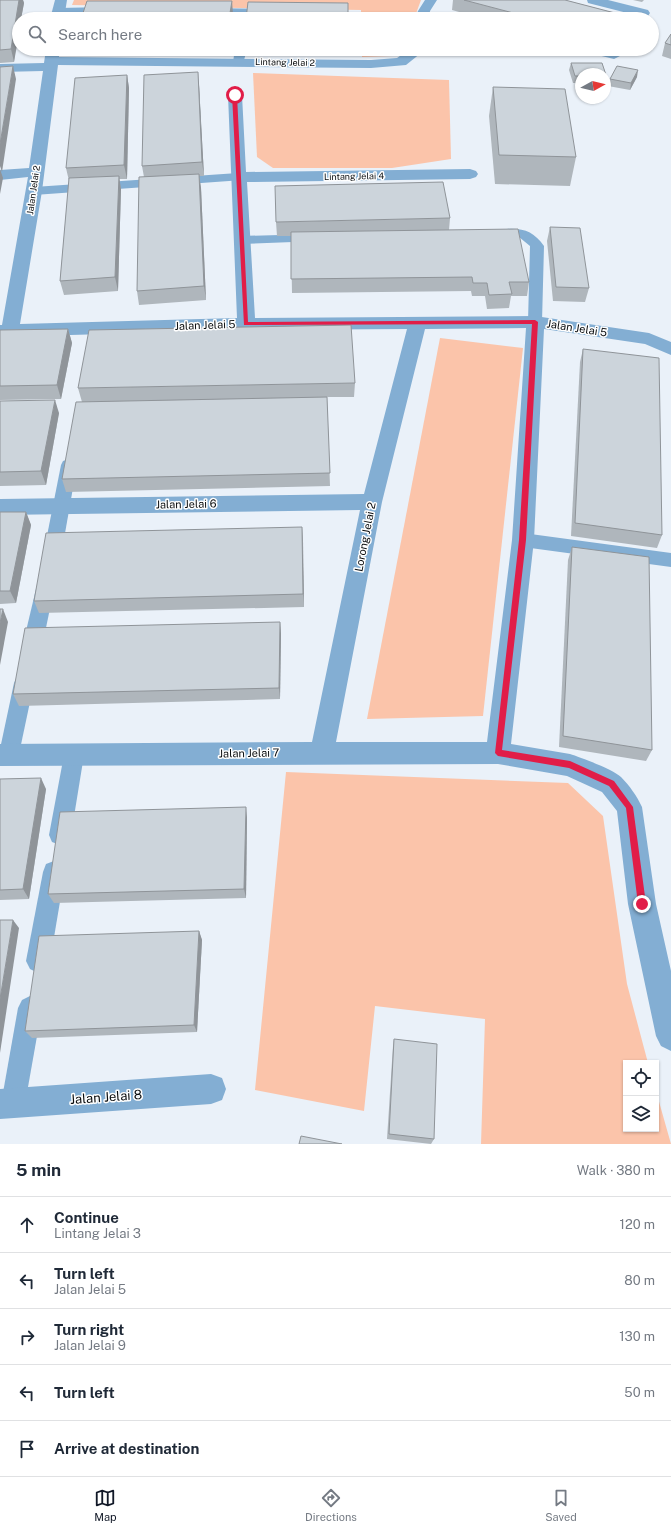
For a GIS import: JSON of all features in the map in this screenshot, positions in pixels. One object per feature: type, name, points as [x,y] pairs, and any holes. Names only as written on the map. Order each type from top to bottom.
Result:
[{"type":"street","points":[[425,12],[431,0]]},
{"type":"street","points":[[593,0],[639,12]]},
{"type":"street","name":"Lintang Jelai 2","points":[[0,68],[51,59],[193,56]]},
{"type":"street","name":"Lintang Jelai 2","points":[[255,56],[378,64],[401,62],[409,56]]},
{"type":"street","name":"Jalan Jelai 2","points":[[5,331],[34,191],[51,59]]},
{"type":"street","points":[[235,95],[246,324]]},
{"type":"street","points":[[0,174],[36,172]]},
{"type":"street","name":"Lintang Jelai 4","points":[[238,177],[470,174]]},
{"type":"street","points":[[498,753],[523,540],[535,322]]},
{"type":"street","name":"Jalan Jelai 5","points":[[5,331],[93,336],[246,324],[535,322],[649,339],[671,350]]},
{"type":"street","name":"Lorong Jelai 2","points":[[322,752],[372,502],[417,323]]},
{"type":"street","name":"Jalan Jelai 6","points":[[0,507],[372,502]]},
{"type":"street","name":"Jalan Jelai 7","points":[[5,755],[322,752],[498,753],[570,765],[612,784],[629,807],[642,904],[671,1036]]},
{"type":"street","name":"Jalan Jelai 8","points":[[6,1104],[211,1089]]},
{"type":"lane","points":[[59,10],[119,10]]},
{"type":"lane","points":[[199,11],[211,12]]},
{"type":"lane","points":[[34,191],[238,177]]},
{"type":"lane","points":[[484,234],[524,233],[533,238],[537,246],[535,322]]},
{"type":"lane","points":[[241,240],[328,238]]},
{"type":"lane","points":[[5,755],[48,572],[72,452]]},
{"type":"lane","points":[[523,540],[671,560]]},
{"type":"lane","points":[[6,1104],[34,984],[74,755]]},
{"type":"shaded area","points":[[74,0],[421,0],[417,12],[72,5]]},
{"type":"shaded area","points":[[362,56],[392,56],[362,57]]},
{"type":"shaded area","points":[[253,73],[449,80],[451,159],[392,168],[273,168],[257,157]]},
{"type":"shaded area","points":[[440,338],[523,348],[483,716],[367,719]]},
{"type":"shaded area","points":[[286,772],[568,783],[603,816],[627,984],[647,1060],[623,1060],[623,1132],[659,1132],[659,1102],[671,1144],[481,1144],[485,1019],[375,1006],[364,1111],[255,1090]]},
{"type":"building","points":[[0,0],[19,0],[17,12],[12,12],[11,49],[0,50]]},
{"type":"building","points":[[464,0],[565,0],[611,12],[509,12]]},
{"type":"building","points":[[87,1],[232,1],[230,12],[83,12]]},
{"type":"building","points":[[248,2],[348,3],[348,12],[247,12]]},
{"type":"building","points":[[671,34],[671,45],[665,43]]},
{"type":"building","points":[[571,63],[602,63],[604,68],[575,68],[575,76]]},
{"type":"building","points":[[13,66],[0,144],[0,67]]},
{"type":"building","points":[[617,66],[638,70],[631,83],[611,79]]},
{"type":"building","points":[[198,72],[202,162],[142,166],[144,75]]},
{"type":"building","points":[[127,75],[124,165],[66,168],[75,78]]},
{"type":"building","points":[[493,87],[565,89],[576,157],[499,155]]},
{"type":"building","points":[[199,174],[204,286],[137,291],[139,177]]},
{"type":"building","points":[[119,176],[115,277],[60,281],[69,178]]},
{"type":"building","points":[[443,182],[450,218],[276,222],[275,186]]},
{"type":"building","points":[[550,227],[580,228],[589,288],[556,287]]},
{"type":"building","points":[[518,229],[529,282],[509,282],[512,294],[489,295],[487,283],[473,283],[472,277],[291,279],[291,232]]},
{"type":"building","points":[[351,325],[355,383],[78,388],[89,330]]},
{"type":"building","points":[[68,329],[57,385],[0,386],[0,330]]},
{"type":"building","points":[[583,349],[659,358],[662,535],[575,523]]},
{"type":"building","points":[[327,397],[330,473],[62,479],[76,402]]},
{"type":"building","points":[[55,400],[41,471],[0,472],[0,401]]},
{"type":"building","points":[[0,512],[26,512],[10,591],[0,591]]},
{"type":"building","points":[[302,527],[303,594],[34,601],[46,533]]},
{"type":"building","points":[[572,547],[649,557],[652,750],[563,736]]},
{"type":"building","points":[[0,609],[3,609],[0,623]]},
{"type":"building","points":[[280,622],[279,688],[13,694],[25,628]]},
{"type":"building","points":[[41,778],[23,889],[0,890],[0,779]]},
{"type":"building","points":[[246,807],[244,889],[48,894],[60,812]]},
{"type":"building","points":[[0,920],[13,920],[0,999]]},
{"type":"building","points":[[199,931],[194,1025],[25,1031],[39,936]]},
{"type":"building","points":[[394,1039],[437,1044],[434,1139],[389,1134]]},
{"type":"building","points":[[301,1136],[342,1144],[299,1144]]},
{"type":"route","points":[[235,95],[246,324],[535,322],[523,540],[498,753],[570,765],[612,784],[629,807],[642,904]]}]
